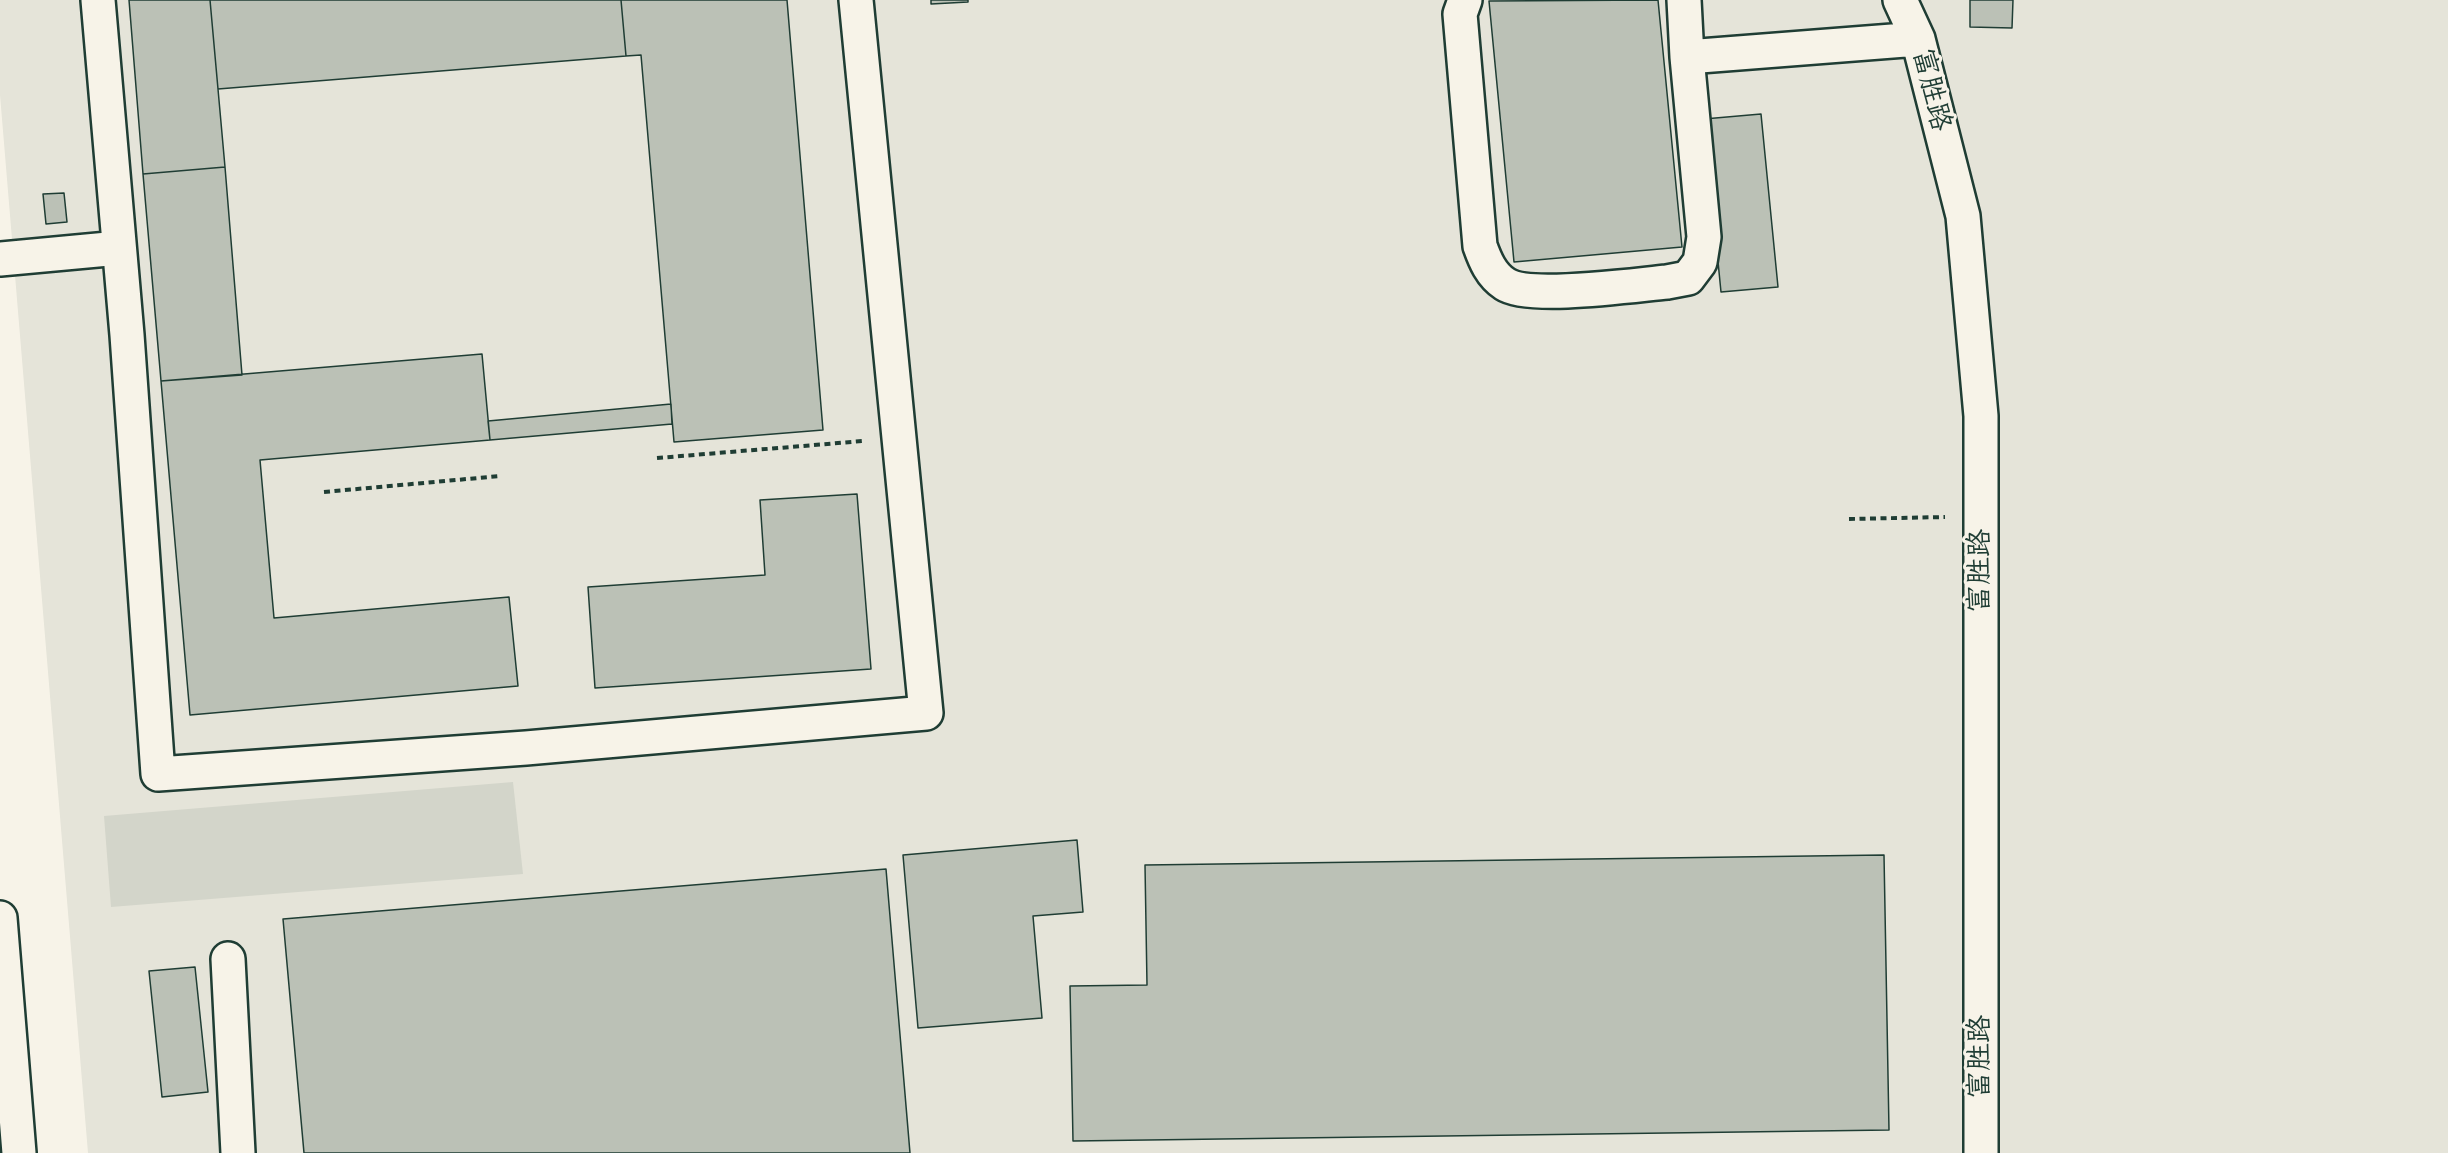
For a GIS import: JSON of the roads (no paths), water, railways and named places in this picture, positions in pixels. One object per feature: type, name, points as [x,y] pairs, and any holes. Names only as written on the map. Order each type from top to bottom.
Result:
[{"type":"street","points":[[98,0],[127,335],[158,774],[526,748],[926,713],[856,0]]},
{"type":"street","points":[[1465,0],[1460,14],[1479,246],[1487,266],[1505,284],[1528,292],[1667,282],[1688,278],[1700,262],[1704,237],[1687,57],[1684,0]]},
{"type":"street","name":"富胜路","points":[[1900,0],[1918,39],[1963,216],[1982,416],[1981,1153]]},
{"type":"street","points":[[1687,57],[1918,39]]},
{"type":"street","points":[[0,259],[119,248]]},
{"type":"street","points":[[0,918],[19,1153]]},
{"type":"street","points":[[228,959],[238,1153]]}]
